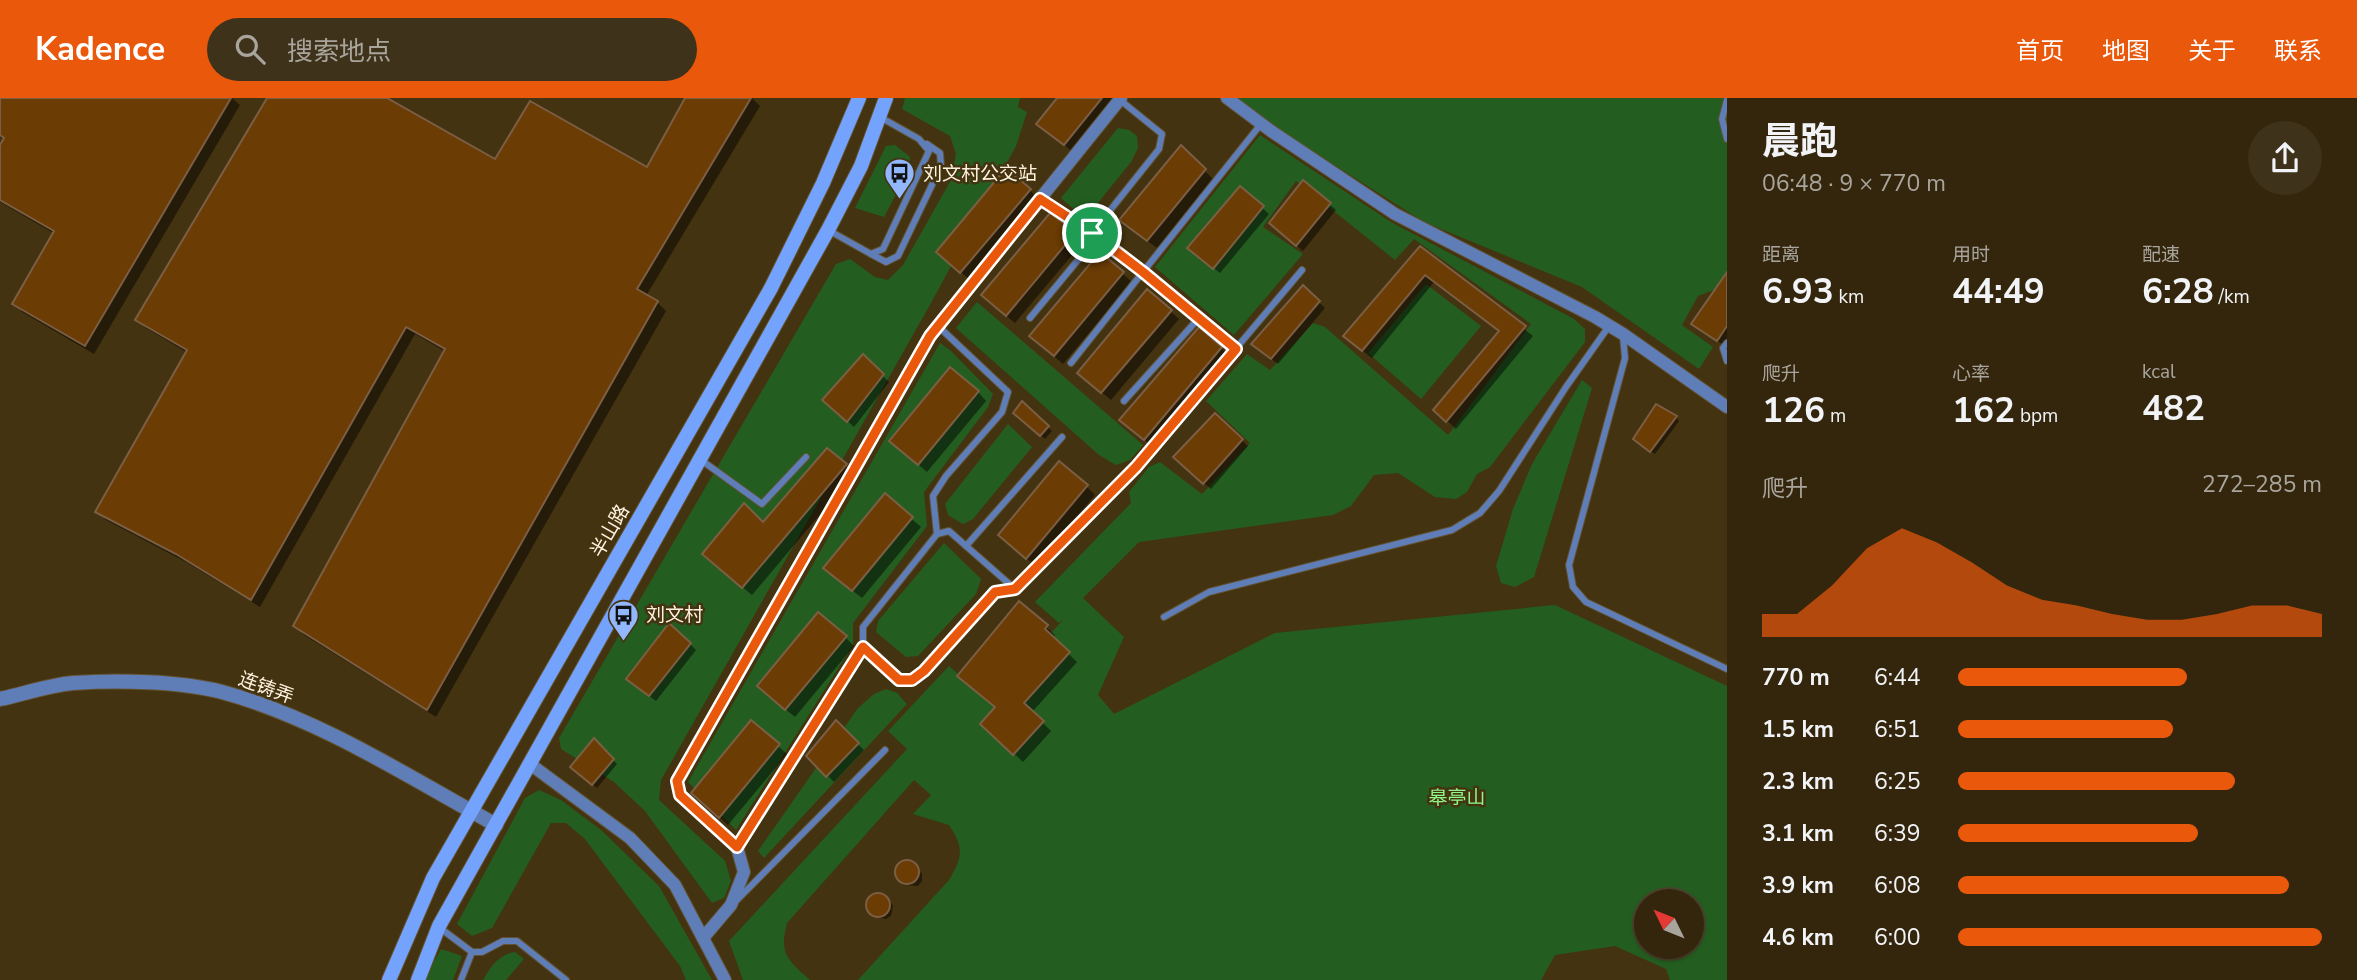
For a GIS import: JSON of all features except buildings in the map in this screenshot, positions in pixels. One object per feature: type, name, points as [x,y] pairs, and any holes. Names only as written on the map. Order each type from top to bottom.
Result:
[{"type":"main road","name":"半山路","points":[[389,980],[433,878],[771,288],[823,183],[859,98]]},
{"type":"main road","points":[[418,980],[439,926],[828,230],[861,166],[886,98]]},
{"type":"street","points":[[1227,98],[1395,214],[1623,334],[1727,407]]},
{"type":"street","points":[[703,938],[732,905],[744,872],[737,847],[680,795],[677,781],[930,336],[1121,99]]},
{"type":"street","points":[[737,847],[863,647]]},
{"type":"street","name":"连铸弄","points":[[0,699],[71,683],[153,682],[220,692],[283,712],[496,825]]},
{"type":"street","points":[[530,764],[630,838],[675,885],[725,980]]},
{"type":"lane","points":[[1030,318],[1160,149],[1162,134],[1121,99]]},
{"type":"lane","points":[[1727,100],[1722,119],[1727,139]]},
{"type":"lane","points":[[828,230],[886,262],[898,257],[941,166],[940,153],[880,117]]},
{"type":"lane","points":[[1071,363],[1261,124]]},
{"type":"lane","points":[[871,254],[883,248],[929,151],[919,139]]},
{"type":"lane","points":[[1040,199],[1143,272],[1236,349]]},
{"type":"lane","points":[[1015,589],[949,531],[937,534],[863,626],[863,647],[899,680],[912,680],[924,671],[995,592],[1015,589],[1136,467],[1302,270]]},
{"type":"lane","points":[[1124,401],[1199,318]]},
{"type":"lane","points":[[937,534],[933,496],[946,476],[1002,412],[1008,392],[938,326]]},
{"type":"lane","points":[[1164,617],[1209,592],[1452,530],[1480,513],[1499,491],[1609,326]]},
{"type":"lane","points":[[1623,334],[1625,358],[1569,565],[1573,587],[1587,602],[1727,669]]},
{"type":"lane","points":[[1727,343],[1723,348],[1727,361]]},
{"type":"lane","points":[[966,546],[1062,437]]},
{"type":"lane","points":[[699,459],[762,504],[806,457]]},
{"type":"lane","points":[[732,905],[885,750]]},
{"type":"lane","points":[[439,926],[472,952],[482,952],[503,941],[517,941],[566,980]]},
{"type":"lane","points":[[461,980],[472,952]]},
{"type":"green space","points":[[905,98],[1020,98],[1018,107],[1027,112],[1016,146],[931,303],[661,780],[659,800],[725,861],[731,881],[724,898],[712,903],[645,811],[614,782],[561,749],[559,738],[836,264],[850,259],[875,277],[888,280],[903,265],[951,180],[956,154],[950,136],[902,109]]},
{"type":"green space","points":[[1236,98],[1727,98],[1727,285],[1698,296],[1682,325],[1713,347],[1699,369],[1582,287],[1424,222],[1243,107]]},
{"type":"green space","points":[[1118,128],[1129,130],[1137,136],[1138,148],[1131,162],[1093,209],[1078,213],[1061,198]]},
{"type":"green space","name":"皋亭山","points":[[1260,135],[1391,222],[1574,319],[1585,329],[1585,342],[1490,467],[1477,474],[1467,492],[1456,499],[1435,497],[1398,473],[1374,475],[1351,506],[1333,515],[1139,542],[1083,598],[1124,637],[1098,695],[1114,714],[1275,633],[1555,605],[1727,686],[1727,980],[1670,980],[1666,969],[1644,959],[1704,959],[1704,889],[1634,889],[1634,955],[1615,946],[1555,955],[1541,980],[858,980],[949,880],[959,858],[959,846],[949,825],[913,814],[931,795],[914,780],[787,923],[784,942],[787,955],[810,980],[743,980],[729,941],[907,749],[888,731],[949,666],[988,701],[1064,619],[1059,623],[1035,602],[1131,503],[1129,492],[1149,467],[1160,462],[1202,494],[1250,443],[1206,401],[1247,354],[1270,370],[1313,323],[1325,327],[1448,435],[1531,324],[1414,239],[1395,260],[1296,181],[1263,227],[1303,254],[1234,335],[1155,267]]},
{"type":"green space","points":[[895,145],[910,157],[907,174],[884,217],[855,208],[886,146]]},
{"type":"green space","points":[[1426,284],[1481,326],[1421,399],[1368,353]]},
{"type":"green space","points":[[977,302],[1143,445],[1130,460],[1116,465],[1099,455],[956,328]]},
{"type":"green space","points":[[940,343],[993,394],[988,407],[924,492],[927,526],[853,623],[853,645],[736,830],[688,782]]},
{"type":"green space","points":[[1582,380],[1592,388],[1534,577],[1515,587],[1501,583],[1496,566],[1513,509],[1532,464]]},
{"type":"green space","points":[[1008,424],[1032,447],[973,519],[963,524],[948,515],[945,504]]},
{"type":"green space","points":[[944,543],[981,579],[976,594],[918,656],[906,657],[876,632],[878,621]]},
{"type":"green space","points":[[886,689],[897,693],[907,704],[764,858],[758,851],[858,708],[874,694]]},
{"type":"green space","points":[[539,790],[561,800],[601,830],[659,886],[712,980],[686,980],[680,966],[585,839],[566,823],[551,823],[492,928],[472,936],[457,924],[525,798]]},
{"type":"green space","points":[[441,949],[462,956],[453,980],[423,980]]},
{"type":"green space","points":[[515,952],[524,959],[506,980],[483,980],[496,962]]},
{"type":"place","name":"刘文村公交站","points":[[900,201]]},
{"type":"place","name":"刘文村","points":[[623,642]]},
{"type":"route","points":[[1040,199],[1092,233],[1236,349],[1136,467],[1015,589],[995,592],[924,671],[912,680],[899,680],[863,647],[737,847],[680,795],[677,781],[930,336],[1040,199]]}]
